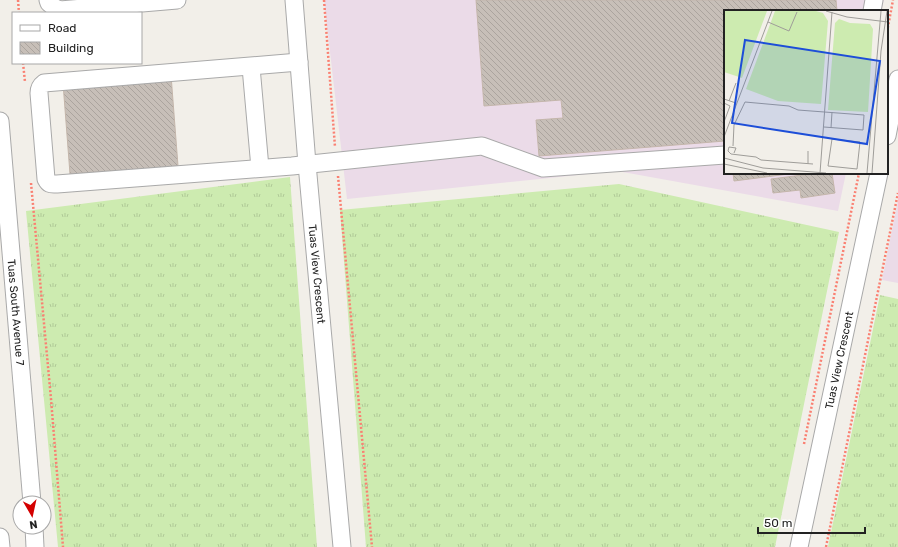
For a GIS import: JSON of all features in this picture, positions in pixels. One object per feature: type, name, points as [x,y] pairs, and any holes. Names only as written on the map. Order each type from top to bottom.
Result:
[{"type":"street","points":[[48,0],[49,3],[60,10],[177,0]]},
{"type":"street","name":"Tuas View Crescent","points":[[294,0],[307,164],[342,547]]},
{"type":"street","points":[[872,10],[874,0]]},
{"type":"street","points":[[299,62],[44,83],[39,89],[38,93],[46,179],[50,184],[57,184],[307,164],[482,146],[543,168],[724,156]]},
{"type":"street","points":[[251,67],[260,168]]},
{"type":"street","points":[[891,132],[898,79]]},
{"type":"street","name":"Tuas South Avenue 7","points":[[0,121],[31,495]]},
{"type":"street","name":"Tuas View Crescent","points":[[799,547],[879,174]]},
{"type":"street","points":[[35,535],[36,547]]},
{"type":"street","points":[[0,537],[1,547]]},
{"type":"path","points":[[18,0],[19,12]]},
{"type":"path","points":[[324,0],[372,547]]},
{"type":"path","points":[[888,27],[893,0]]},
{"type":"path","points":[[23,64],[24,82]]},
{"type":"path","points":[[803,447],[859,174]]},
{"type":"path","points":[[30,181],[52,407],[63,547]]},
{"type":"path","points":[[826,547],[898,193]]},
{"type":"shaded area","points":[[324,0],[884,0],[881,10],[724,10],[724,174],[846,174],[838,211],[617,171],[347,199]]},
{"type":"shaded area","points":[[898,200],[898,283],[882,280]]},
{"type":"green space","points":[[290,177],[317,547],[58,547],[26,211]]},
{"type":"green space","points":[[619,184],[839,232],[775,547],[366,547],[340,210]]},
{"type":"green space","points":[[880,295],[898,299],[898,547],[828,547]]},
{"type":"building","points":[[476,0],[836,0],[837,10],[724,10],[724,141],[539,156],[536,120],[563,118],[561,100],[484,106]]},
{"type":"building","points":[[171,75],[178,166],[70,174],[63,83]]},
{"type":"building","points":[[733,174],[788,174],[734,181]]},
{"type":"building","points":[[810,174],[832,174],[835,193],[801,198],[800,190],[773,193],[771,179]]}]
